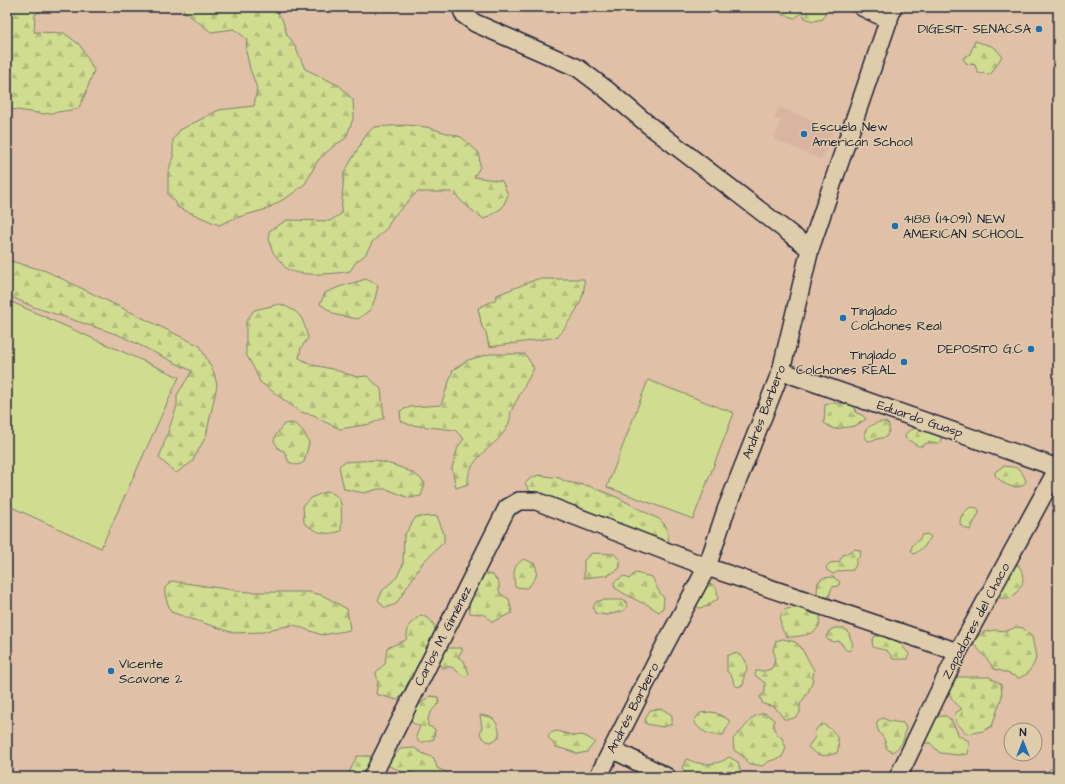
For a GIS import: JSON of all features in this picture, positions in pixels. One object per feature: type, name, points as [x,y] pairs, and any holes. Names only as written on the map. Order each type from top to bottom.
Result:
[{"type":"street","points":[[461,7],[464,15],[475,23],[578,68],[650,126],[810,249]]},
{"type":"street","points":[[862,7],[891,14]]},
{"type":"street","name":"Andrés Barbero","points":[[598,777],[666,643],[707,567],[726,510],[781,371],[810,249],[891,14]]},
{"type":"street","name":"Eduardo Guasp","points":[[781,371],[1058,468]]},
{"type":"street","name":"Zapadores del Chaco","points":[[898,777],[958,652],[1058,468]]},
{"type":"street","name":"Carlos M. Giménez","points":[[372,777],[507,508],[519,501],[536,501],[707,567]]},
{"type":"street","points":[[707,567],[958,652]]},
{"type":"street","points":[[612,749],[667,777]]},
{"type":"shaded area","name":"Escuela New American School","points":[[779,107],[834,129],[822,160],[774,139],[781,121],[774,118]]},
{"type":"green space","points":[[7,7],[53,7],[35,14],[34,32],[64,33],[80,45],[94,70],[78,109],[44,114],[10,109],[7,112]]},
{"type":"green space","points":[[182,7],[278,7],[277,12],[282,19],[287,35],[293,42],[305,69],[340,86],[353,100],[354,116],[346,138],[335,145],[318,160],[305,184],[289,196],[267,209],[235,218],[219,225],[177,207],[176,202],[168,195],[168,173],[173,157],[173,140],[180,130],[219,110],[254,106],[257,88],[250,69],[246,51],[247,39],[234,29],[211,32],[184,11]]},
{"type":"green space","points":[[779,7],[828,7],[823,19],[814,21],[805,18],[802,12],[795,18],[781,14]]},
{"type":"green space","points":[[975,41],[994,47],[1002,56],[991,74],[978,73],[975,65],[966,63],[963,58],[970,54]]},
{"type":"green space","points":[[407,125],[426,127],[461,137],[479,153],[480,167],[474,177],[502,181],[508,195],[502,208],[484,219],[469,208],[452,192],[417,192],[392,218],[387,228],[373,241],[365,255],[356,262],[350,271],[327,274],[308,274],[292,272],[286,268],[271,248],[269,231],[287,220],[330,221],[341,214],[344,173],[366,135],[374,127]]},
{"type":"green space","points":[[7,260],[46,271],[200,346],[214,373],[217,385],[206,436],[192,462],[176,473],[159,458],[177,406],[177,395],[192,371],[119,335],[34,307],[7,295]]},
{"type":"green space","points":[[366,279],[378,285],[375,299],[370,310],[358,319],[336,315],[320,304],[325,293]]},
{"type":"green space","points":[[537,279],[584,279],[583,295],[580,302],[558,337],[489,347],[486,332],[482,327],[478,308],[495,300],[497,295]]},
{"type":"green space","points":[[7,300],[179,377],[101,548],[7,505]]},
{"type":"green space","points":[[280,304],[297,313],[304,325],[308,338],[301,348],[299,358],[313,365],[357,377],[367,376],[381,389],[384,418],[370,424],[340,429],[314,415],[300,412],[260,382],[246,354],[246,322],[254,310]]},
{"type":"green space","points":[[490,354],[525,354],[534,368],[511,411],[506,429],[476,461],[469,472],[468,484],[456,488],[452,468],[458,447],[464,439],[455,430],[410,425],[401,421],[400,411],[410,407],[441,405],[453,370],[468,360]]},
{"type":"green space","points":[[648,380],[734,413],[693,519],[607,487]]},
{"type":"green space","points":[[832,403],[852,403],[855,407],[856,413],[862,415],[866,419],[855,426],[834,429],[824,423],[825,405]]},
{"type":"green space","points":[[880,422],[886,422],[889,425],[889,431],[886,437],[868,441],[865,431],[870,426]]},
{"type":"green space","points":[[292,423],[303,431],[309,443],[304,462],[298,465],[289,462],[284,451],[279,449],[274,441],[276,435],[284,424]]},
{"type":"green space","points":[[918,428],[940,434],[941,440],[939,443],[927,443],[922,446],[918,446],[905,438],[908,432]]},
{"type":"green space","points":[[375,460],[402,468],[415,474],[425,483],[421,496],[409,498],[387,489],[378,489],[364,493],[344,489],[339,466],[344,462]]},
{"type":"green space","points":[[1003,466],[1020,470],[1026,481],[1022,486],[1010,486],[1003,483],[995,475],[995,472]]},
{"type":"green space","points":[[539,475],[559,478],[567,482],[589,486],[619,498],[659,519],[666,526],[670,548],[531,493],[525,483],[531,478]]},
{"type":"green space","points":[[328,491],[337,496],[340,502],[341,531],[321,533],[304,523],[303,505],[313,497]]},
{"type":"green space","points":[[971,507],[977,508],[979,513],[970,530],[960,524],[963,514]]},
{"type":"green space","points":[[437,516],[444,534],[444,542],[423,562],[396,604],[385,608],[378,600],[383,590],[397,577],[403,564],[404,536],[416,517]]},
{"type":"green space","points":[[927,534],[931,537],[924,547],[914,554],[911,551],[913,545],[922,535]]},
{"type":"green space","points":[[855,549],[861,551],[853,570],[839,571],[833,574],[827,570],[826,567],[830,563],[839,562],[843,555]]},
{"type":"green space","points":[[592,553],[614,554],[620,560],[620,568],[609,575],[584,578],[584,560]]},
{"type":"green space","points":[[524,559],[535,564],[537,572],[536,577],[527,588],[515,587],[514,571],[517,565]]},
{"type":"green space","points":[[1000,564],[1018,564],[1021,569],[1023,578],[1021,586],[1011,598],[1000,598],[989,591]]},
{"type":"green space","points":[[480,573],[493,575],[499,583],[499,591],[502,595],[509,599],[512,613],[492,622],[485,615],[470,613],[468,601]]},
{"type":"green space","points":[[635,573],[652,577],[664,598],[663,608],[659,612],[615,588],[614,582],[624,576],[629,579]]},
{"type":"green space","points":[[833,577],[840,582],[838,586],[832,587],[828,600],[818,598],[818,582],[823,578]]},
{"type":"green space","points":[[171,581],[247,592],[308,592],[322,595],[347,609],[350,630],[322,635],[294,625],[263,632],[234,633],[171,612],[165,596],[165,588]]},
{"type":"green space","points":[[707,583],[716,588],[718,599],[712,602],[709,606],[699,608],[696,606]]},
{"type":"green space","points":[[602,600],[625,600],[627,606],[623,611],[607,615],[595,613],[593,608],[596,602]]},
{"type":"green space","points":[[800,608],[813,614],[820,615],[819,625],[810,633],[801,636],[787,637],[781,627],[782,614],[787,609]]},
{"type":"green space","points":[[421,615],[428,618],[432,622],[436,634],[417,676],[410,680],[403,694],[397,700],[376,694],[378,682],[376,672],[385,664],[387,648],[406,640],[409,625]]},
{"type":"green space","points":[[1016,627],[1023,628],[1032,637],[1036,657],[1034,664],[1027,674],[1019,678],[994,669],[973,643],[977,637],[984,632],[995,630],[1007,631]]},
{"type":"green space","points":[[834,628],[842,628],[848,631],[853,645],[849,651],[846,650],[839,641],[834,642],[828,640],[826,637],[829,631]]},
{"type":"green space","points":[[875,636],[885,636],[889,640],[898,641],[901,643],[909,654],[907,659],[893,659],[887,651],[873,647],[872,641]]},
{"type":"green space","points":[[783,639],[795,642],[800,646],[814,670],[812,683],[800,704],[800,713],[791,719],[784,719],[775,707],[763,704],[760,697],[765,692],[765,683],[755,675],[756,671],[771,669],[774,664],[775,655],[773,650],[776,641]]},
{"type":"green space","points":[[443,648],[462,648],[458,657],[464,661],[469,674],[466,676],[462,675],[452,667],[441,667],[439,661]]},
{"type":"green space","points":[[734,653],[744,658],[747,669],[744,675],[743,685],[737,687],[733,682],[733,678],[727,671],[727,656]]},
{"type":"green space","points":[[956,677],[989,677],[1001,684],[1002,696],[992,726],[983,731],[967,734],[956,722],[955,713],[962,709],[951,698],[950,687]]},
{"type":"green space","points":[[430,696],[438,697],[439,703],[432,710],[428,719],[428,726],[435,729],[434,739],[420,743],[416,737],[420,726],[405,720],[416,707]]},
{"type":"green space","points":[[662,709],[672,715],[672,724],[663,727],[646,724],[645,720],[650,710]]},
{"type":"green space","points":[[711,712],[729,720],[729,724],[723,735],[710,734],[696,725],[694,721],[700,713]]},
{"type":"green space","points":[[765,713],[774,720],[776,733],[782,738],[786,748],[782,757],[770,761],[762,766],[747,763],[745,758],[734,750],[733,739],[751,719]]},
{"type":"green space","points":[[927,713],[938,716],[946,716],[952,721],[959,736],[969,741],[968,754],[959,755],[940,753],[930,743],[912,743],[907,735],[920,715]]},
{"type":"green space","points":[[480,715],[492,718],[498,726],[499,737],[491,742],[483,738],[480,734],[482,727]]},
{"type":"green space","points":[[883,718],[889,721],[903,723],[906,728],[902,742],[898,748],[892,752],[886,748],[885,741],[878,729],[877,721]]},
{"type":"green space","points":[[822,724],[830,729],[838,739],[837,753],[821,755],[815,753],[808,747],[815,737],[816,729]]},
{"type":"green space","points":[[557,731],[575,736],[585,736],[595,742],[587,752],[577,754],[556,747],[548,737],[550,733]]},
{"type":"green space","points":[[1058,736],[1058,777],[1040,777],[1056,766],[1054,743]]},
{"type":"green space","points":[[414,748],[434,758],[437,768],[456,777],[425,777],[415,773],[403,772],[387,765],[400,749]]},
{"type":"green space","points":[[357,756],[371,756],[382,764],[385,777],[347,777]]},
{"type":"green space","points":[[729,757],[738,762],[740,770],[738,777],[691,777],[685,773],[682,768],[686,759],[698,763],[710,764],[718,763]]},
{"type":"place","name":"DIGESIT- SENACSA","points":[[1039,29]]},
{"type":"place","name":"Escuela New American School","points":[[804,134]]},
{"type":"place","name":"4188 (14091) NEW AMERICAN SCHOOL","points":[[895,226]]},
{"type":"place","name":"Tinglado Colchones Real","points":[[843,318]]},
{"type":"place","name":"DEPOSITO G.C","points":[[1031,349]]},
{"type":"place","name":"Tinglado Colchones REAL","points":[[904,362]]},
{"type":"place","name":"VIcente Scavone 2","points":[[111,671]]}]
